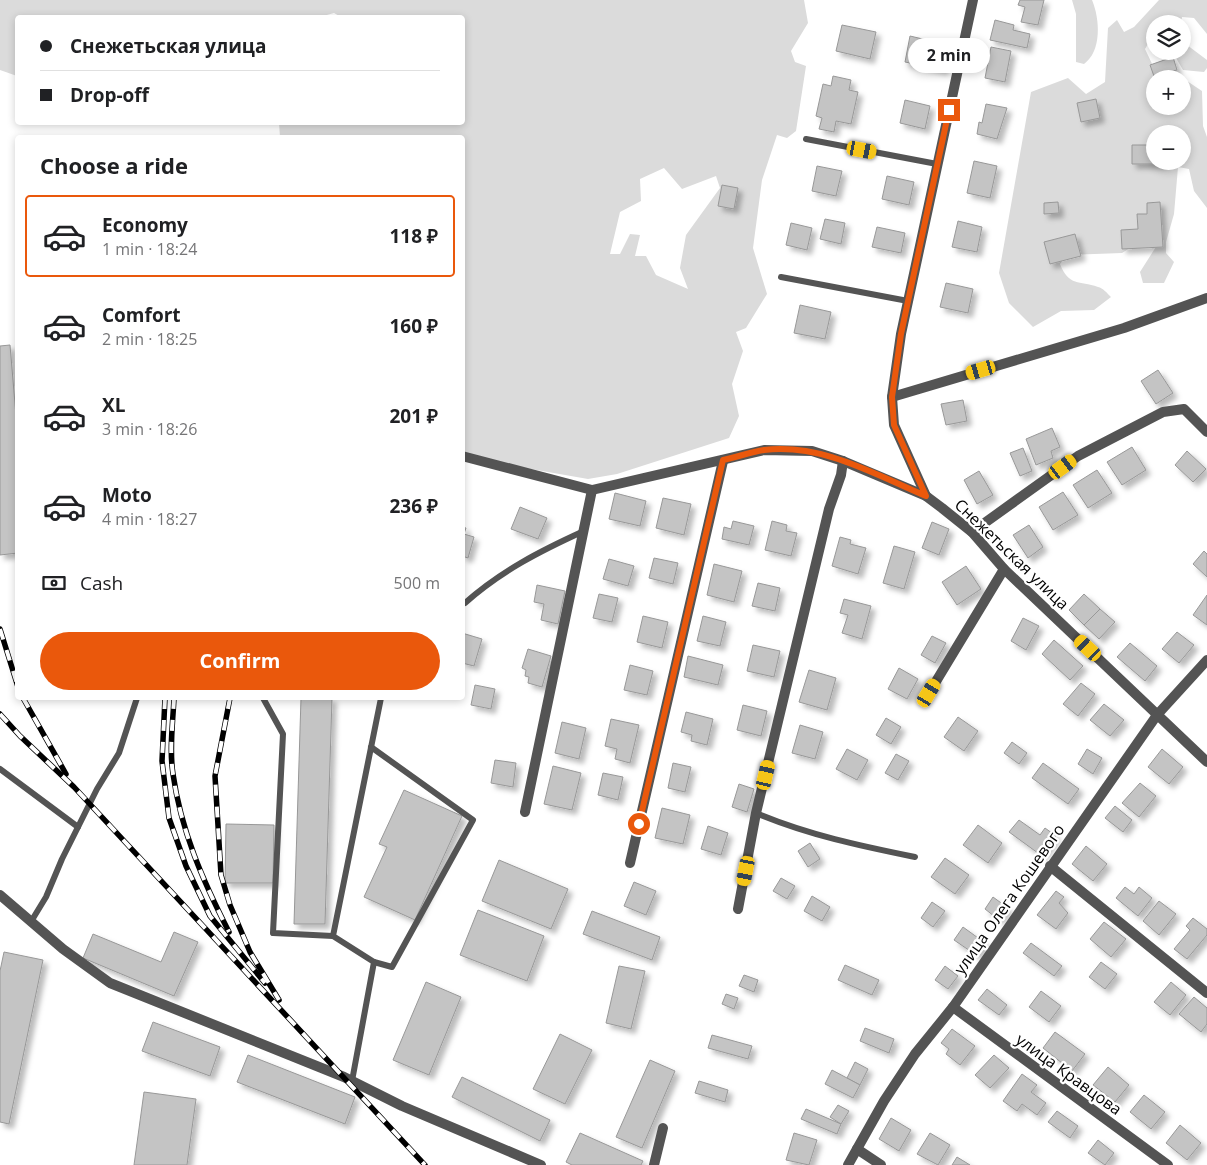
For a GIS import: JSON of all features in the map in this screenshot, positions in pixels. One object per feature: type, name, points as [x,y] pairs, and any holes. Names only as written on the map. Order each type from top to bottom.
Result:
[{"type":"street","points":[[926,496],[894,425],[892,397],[908,301],[973,0]]},
{"type":"street","points":[[892,397],[1124,328],[1207,298]]},
{"type":"street","points":[[972,532],[1078,456],[1163,412],[1184,409],[1207,432]]},
{"type":"street","name":"Снежетьская улица","points":[[465,457],[592,490],[764,450],[812,451],[843,460],[926,496],[972,532],[1004,569],[1207,762]]},
{"type":"street","points":[[630,863],[723,460]]},
{"type":"street","points":[[738,909],[756,813],[828,509],[840,475],[843,460]]},
{"type":"street","points":[[526,812],[592,490]]},
{"type":"street","points":[[929,693],[1004,569]]},
{"type":"street","name":"улица Олега Кошевого","points":[[848,1165],[884,1101],[914,1054],[953,1007],[1157,715],[1207,660]]},
{"type":"street","points":[[1050,866],[1207,993]]},
{"type":"street","points":[[0,895],[63,948],[110,983],[352,1080],[402,1106],[541,1165]]},
{"type":"street","name":"улица Кравцова","points":[[953,1007],[1168,1165]]},
{"type":"street","points":[[654,1165],[663,1128]]},
{"type":"street","points":[[857,1149],[881,1165]]},
{"type":"lane","points":[[806,139],[937,164]]},
{"type":"lane","points":[[780,277],[908,301]]},
{"type":"lane","points":[[465,603],[490,581],[540,551],[584,531]]},
{"type":"lane","points":[[32,920],[46,897],[78,827],[119,753],[136,700]]},
{"type":"lane","points":[[264,700],[283,734],[273,933],[333,936],[374,962],[392,967],[473,820],[370,747]]},
{"type":"lane","points":[[333,936],[380,700]]},
{"type":"lane","points":[[0,769],[78,827]]},
{"type":"lane","points":[[756,813],[786,825],[836,840],[915,857]]},
{"type":"lane","points":[[352,1080],[374,962]]},
{"type":"shaded area","points":[[0,0],[804,0],[808,23],[791,51],[795,62],[806,66],[796,131],[787,138],[777,135],[762,180],[753,248],[767,294],[746,328],[736,332],[743,351],[732,384],[739,416],[729,438],[617,474],[588,479],[465,457],[465,135],[280,135],[279,125],[465,125],[465,15],[338,15],[334,13],[327,15],[15,15],[15,75],[0,70]],"holes":[[[664,168],[682,189],[716,176],[720,188],[686,235],[680,268],[688,289],[656,275],[646,256],[635,256],[640,235],[630,234],[620,254],[610,254],[620,212],[641,201],[640,179]]]},
{"type":"shaded area","points":[[1072,0],[1092,0],[1097,16],[1097,43],[1090,58],[1084,64],[1076,62],[1076,14]]},
{"type":"shaded area","points":[[1159,0],[1207,0],[1207,34],[1194,18],[1191,18],[1191,15],[1146,15],[1145,49],[1146,60],[1150,60],[1155,70],[1146,70],[1146,115],[1191,115],[1191,84],[1202,91],[1203,126],[1207,137],[1207,208],[1194,191],[1189,170],[1191,170],[1191,125],[1146,125],[1146,170],[1178,170],[1174,214],[1166,242],[1166,253],[1174,262],[1164,283],[1143,283],[1140,272],[1159,242],[1142,240],[1122,253],[1067,255],[1060,264],[1071,280],[1100,288],[1111,297],[1094,310],[1061,311],[1033,327],[1009,303],[999,273],[1031,92],[1068,78],[1086,94],[1105,82],[1108,28],[1117,20],[1124,32],[1134,27]]},
{"type":"shaded area","points":[[1191,48],[1207,60],[1207,68],[1204,72],[1183,70],[1177,60],[1191,60]]},
{"type":"building","points":[[1020,0],[1044,0],[1038,25],[1021,22],[1025,7],[1018,5]]},
{"type":"building","points":[[995,20],[1014,25],[1013,30],[1030,34],[1027,48],[990,40]]},
{"type":"building","points":[[842,25],[876,32],[870,59],[836,51]]},
{"type":"building","points":[[910,36],[948,45],[943,70],[905,62]]},
{"type":"building","points":[[991,47],[1011,51],[1005,82],[985,78]]},
{"type":"building","points":[[1164,60],[1174,60],[1177,70],[1152,70],[1150,65]]},
{"type":"building","points":[[833,76],[851,80],[849,90],[858,92],[851,124],[836,121],[834,132],[819,129],[822,118],[816,116],[823,84],[831,86]]},
{"type":"building","points":[[1096,99],[1100,118],[1081,122],[1077,103]]},
{"type":"building","points":[[905,100],[930,106],[925,129],[900,123]]},
{"type":"building","points":[[986,104],[1007,108],[997,139],[977,134],[979,122],[982,123]]},
{"type":"building","points":[[1132,145],[1146,145],[1146,164],[1132,164]]},
{"type":"building","points":[[974,161],[997,166],[990,198],[967,193]]},
{"type":"building","points":[[817,166],[842,171],[836,196],[812,191]]},
{"type":"building","points":[[887,176],[914,182],[909,205],[882,199]]},
{"type":"building","points":[[722,185],[738,188],[734,209],[718,206]]},
{"type":"building","points":[[1058,202],[1059,213],[1044,214],[1044,203]]},
{"type":"building","points":[[1160,202],[1163,247],[1122,249],[1121,230],[1138,229],[1137,214],[1147,214],[1147,203]]},
{"type":"building","points":[[825,219],[845,223],[841,244],[820,239]]},
{"type":"building","points":[[958,221],[982,227],[977,252],[952,247]]},
{"type":"building","points":[[791,223],[812,228],[807,250],[786,245]]},
{"type":"building","points":[[877,227],[905,233],[901,253],[872,247]]},
{"type":"building","points":[[1075,234],[1081,256],[1050,264],[1044,242]]},
{"type":"building","points":[[946,283],[973,289],[968,313],[940,307]]},
{"type":"building","points":[[800,305],[831,312],[825,339],[794,333]]},
{"type":"building","points":[[10,345],[15,404],[15,553],[0,555],[0,346]]},
{"type":"building","points":[[1158,370],[1173,393],[1156,404],[1141,381]]},
{"type":"building","points":[[963,400],[967,421],[946,425],[941,404]]},
{"type":"building","points":[[1052,428],[1060,447],[1051,451],[1053,458],[1036,465],[1026,439]]},
{"type":"building","points":[[1132,447],[1146,470],[1122,485],[1107,462]]},
{"type":"building","points":[[1023,448],[1032,471],[1020,476],[1010,453]]},
{"type":"building","points":[[1187,451],[1206,469],[1193,482],[1175,465]]},
{"type":"building","points":[[1097,470],[1112,493],[1088,508],[1073,485]]},
{"type":"building","points":[[979,471],[993,495],[977,504],[964,480]]},
{"type":"building","points":[[1063,492],[1078,515],[1053,530],[1039,507]]},
{"type":"building","points":[[615,493],[646,501],[640,526],[609,519]]},
{"type":"building","points":[[663,498],[691,504],[684,535],[656,528]]},
{"type":"building","points":[[520,507],[547,518],[538,539],[511,529]]},
{"type":"building","points":[[733,521],[754,526],[749,545],[722,539],[724,527],[731,529]]},
{"type":"building","points":[[772,521],[787,525],[786,531],[797,533],[791,556],[765,550]]},
{"type":"building","points":[[932,522],[949,529],[939,555],[922,548]]},
{"type":"building","points":[[1029,525],[1043,547],[1028,558],[1013,535]]},
{"type":"building","points":[[465,534],[474,537],[468,558],[465,557]]},
{"type":"building","points":[[840,537],[851,540],[850,544],[866,548],[858,574],[832,566]]},
{"type":"building","points":[[894,546],[915,552],[904,589],[883,583]]},
{"type":"building","points":[[1204,551],[1207,554],[1207,577],[1193,564]]},
{"type":"building","points":[[654,558],[678,563],[673,584],[649,578]]},
{"type":"building","points":[[609,559],[634,566],[628,586],[603,579]]},
{"type":"building","points":[[714,564],[742,571],[734,602],[707,595]]},
{"type":"building","points":[[966,566],[981,589],[957,605],[942,582]]},
{"type":"building","points":[[758,583],[780,588],[775,611],[752,606]]},
{"type":"building","points":[[537,585],[565,591],[558,624],[541,620],[544,604],[534,602]]},
{"type":"building","points":[[599,594],[618,598],[612,622],[593,618]]},
{"type":"building","points":[[1084,594],[1100,609],[1084,625],[1069,610]]},
{"type":"building","points":[[1207,595],[1207,625],[1193,615]]},
{"type":"building","points":[[844,599],[871,606],[862,639],[842,633],[848,615],[840,613]]},
{"type":"building","points":[[1100,609],[1115,622],[1099,639],[1084,625]]},
{"type":"building","points":[[643,616],[668,622],[662,648],[637,642]]},
{"type":"building","points":[[703,616],[726,622],[720,646],[697,641]]},
{"type":"building","points":[[1023,618],[1039,626],[1026,650],[1011,641]]},
{"type":"building","points":[[1177,632],[1194,645],[1179,663],[1162,649]]},
{"type":"building","points":[[465,634],[482,639],[474,666],[465,664]]},
{"type":"building","points":[[932,636],[946,643],[935,663],[921,655]]},
{"type":"building","points":[[1054,640],[1083,666],[1070,680],[1042,654]]},
{"type":"building","points":[[1130,643],[1157,666],[1145,681],[1117,657]]},
{"type":"building","points":[[753,645],[780,651],[774,677],[747,671]]},
{"type":"building","points":[[528,649],[551,656],[542,687],[528,683],[529,677],[525,676],[526,670],[522,668]]},
{"type":"building","points":[[688,656],[723,665],[718,685],[684,677]]},
{"type":"building","points":[[630,665],[653,671],[647,695],[624,690]]},
{"type":"building","points":[[899,668],[918,679],[907,699],[888,689]]},
{"type":"building","points":[[809,670],[836,678],[827,710],[799,702]]},
{"type":"building","points":[[1081,683],[1095,694],[1078,716],[1063,704]]},
{"type":"building","points":[[475,685],[495,689],[491,709],[471,705]]},
{"type":"building","points":[[301,700],[332,700],[325,924],[294,924]]},
{"type":"building","points":[[1104,704],[1124,720],[1110,736],[1090,720]]},
{"type":"building","points":[[743,705],[767,711],[761,736],[737,730]]},
{"type":"building","points":[[686,712],[713,719],[707,745],[691,741],[692,735],[681,732]]},
{"type":"building","points":[[958,717],[978,731],[964,751],[944,737]]},
{"type":"building","points":[[886,718],[901,727],[891,744],[876,735]]},
{"type":"building","points":[[611,719],[639,725],[630,763],[615,759],[617,749],[605,746]]},
{"type":"building","points":[[562,722],[586,728],[579,759],[555,753]]},
{"type":"building","points":[[800,725],[823,732],[815,759],[792,753]]},
{"type":"building","points":[[1012,742],[1027,753],[1019,764],[1004,753]]},
{"type":"building","points":[[847,749],[868,760],[857,780],[836,769]]},
{"type":"building","points":[[1087,749],[1102,758],[1093,774],[1078,764]]},
{"type":"building","points":[[1162,749],[1183,767],[1169,784],[1148,767]]},
{"type":"building","points":[[896,754],[909,761],[898,780],[885,773]]},
{"type":"building","points":[[495,760],[516,763],[513,787],[491,783]]},
{"type":"building","points":[[673,763],[691,767],[685,792],[668,788]]},
{"type":"building","points":[[1043,763],[1079,789],[1068,804],[1032,778]]},
{"type":"building","points":[[553,766],[581,773],[572,810],[544,804]]},
{"type":"building","points":[[603,773],[623,777],[618,800],[598,795]]},
{"type":"building","points":[[1140,783],[1156,796],[1139,817],[1122,803]]},
{"type":"building","points":[[739,784],[754,789],[747,812],[732,807]]},
{"type":"building","points":[[404,790],[462,816],[415,920],[364,897],[387,847],[379,844]]},
{"type":"building","points":[[1115,806],[1132,820],[1123,832],[1105,818]]},
{"type":"building","points":[[662,808],[690,815],[683,844],[655,838]]},
{"type":"building","points":[[1019,820],[1040,835],[1045,828],[1056,836],[1042,856],[1009,832]]},
{"type":"building","points":[[226,824],[274,825],[273,883],[225,883]]},
{"type":"building","points":[[978,825],[1002,843],[988,863],[963,845]]},
{"type":"building","points":[[708,826],[728,833],[721,855],[701,849]]},
{"type":"building","points":[[810,843],[820,859],[808,867],[798,851]]},
{"type":"building","points":[[1086,846],[1107,864],[1093,881],[1072,864]]},
{"type":"building","points":[[945,858],[969,875],[955,894],[931,877]]},
{"type":"building","points":[[499,860],[568,889],[551,929],[482,901]]},
{"type":"building","points":[[781,878],[795,886],[787,899],[773,891]]},
{"type":"building","points":[[634,882],[656,891],[646,915],[624,906]]},
{"type":"building","points":[[1125,887],[1134,894],[1139,887],[1152,898],[1138,916],[1116,898]]},
{"type":"building","points":[[1056,891],[1064,897],[1059,903],[1068,913],[1056,929],[1037,915]]},
{"type":"building","points":[[812,896],[830,907],[822,921],[804,911]]},
{"type":"building","points":[[993,897],[1008,908],[999,920],[985,909]]},
{"type":"building","points":[[1159,901],[1176,914],[1159,935],[1143,921]]},
{"type":"building","points":[[932,902],[945,911],[933,927],[921,918]]},
{"type":"building","points":[[478,910],[544,936],[527,981],[460,955]]},
{"type":"building","points":[[592,911],[660,937],[652,960],[583,934]]},
{"type":"building","points":[[1193,918],[1207,929],[1207,935],[1187,959],[1174,949],[1190,930],[1186,926]]},
{"type":"building","points":[[1104,922],[1126,939],[1111,957],[1090,939]]},
{"type":"building","points":[[963,927],[985,943],[976,955],[954,940]]},
{"type":"building","points":[[174,932],[198,942],[174,996],[83,958],[93,934],[161,962]]},
{"type":"building","points":[[1031,943],[1062,966],[1054,976],[1023,953]]},
{"type":"building","points":[[4,952],[43,960],[9,1124],[0,1122],[0,971]]},
{"type":"building","points":[[1101,962],[1117,974],[1105,989],[1089,977]]},
{"type":"building","points":[[845,965],[879,980],[872,995],[838,980]]},
{"type":"building","points":[[619,966],[645,971],[631,1029],[606,1023]]},
{"type":"building","points":[[945,966],[958,976],[948,989],[935,980]]},
{"type":"building","points":[[744,975],[758,980],[754,992],[739,986]]},
{"type":"building","points":[[426,982],[461,997],[429,1075],[393,1060]]},
{"type":"building","points":[[1171,982],[1186,995],[1170,1015],[1154,1002]]},
{"type":"building","points":[[987,989],[1007,1005],[999,1015],[978,1000]]},
{"type":"building","points":[[1041,991],[1061,1006],[1049,1022],[1029,1007]]},
{"type":"building","points":[[726,994],[738,998],[734,1009],[722,1004]]},
{"type":"building","points":[[1194,997],[1207,1008],[1207,1024],[1201,1032],[1179,1014]]},
{"type":"building","points":[[153,1022],[220,1047],[210,1076],[142,1051]]},
{"type":"building","points":[[865,1028],[894,1039],[889,1053],[860,1041]]},
{"type":"building","points":[[952,1029],[975,1046],[960,1065],[946,1054],[949,1049],[941,1043]]},
{"type":"building","points":[[1055,1032],[1085,1054],[1072,1071],[1043,1048]]},
{"type":"building","points":[[560,1034],[592,1050],[565,1104],[533,1089]]},
{"type":"building","points":[[712,1035],[752,1046],[748,1059],[708,1048]]},
{"type":"building","points":[[248,1055],[355,1097],[345,1124],[237,1082]]},
{"type":"building","points":[[994,1055],[1009,1068],[990,1088],[975,1075]]},
{"type":"building","points":[[650,1060],[675,1071],[642,1148],[616,1137]]},
{"type":"building","points":[[855,1062],[868,1069],[860,1085],[847,1078]]},
{"type":"building","points":[[1108,1067],[1129,1085],[1115,1102],[1093,1085]]},
{"type":"building","points":[[832,1070],[860,1085],[853,1098],[825,1084]]},
{"type":"building","points":[[1022,1074],[1037,1085],[1031,1092],[1046,1103],[1037,1115],[1022,1104],[1017,1111],[1003,1101]]},
{"type":"building","points":[[462,1077],[550,1120],[540,1141],[452,1097]]},
{"type":"building","points":[[699,1081],[728,1090],[725,1102],[695,1093]]},
{"type":"building","points":[[144,1092],[196,1099],[187,1165],[134,1165]]},
{"type":"building","points":[[1144,1095],[1165,1112],[1151,1129],[1130,1112]]},
{"type":"building","points":[[838,1105],[849,1111],[841,1124],[830,1117]]},
{"type":"building","points":[[806,1109],[841,1124],[837,1134],[801,1119]]},
{"type":"building","points":[[1057,1111],[1078,1126],[1070,1138],[1048,1122]]},
{"type":"building","points":[[891,1118],[911,1130],[899,1151],[879,1139]]},
{"type":"building","points":[[1180,1125],[1201,1143],[1187,1160],[1166,1143]]},
{"type":"building","points":[[580,1133],[643,1161],[641,1165],[572,1165],[566,1162]]},
{"type":"building","points":[[794,1133],[817,1140],[809,1165],[786,1160]]},
{"type":"building","points":[[930,1133],[950,1145],[938,1165],[917,1154]]},
{"type":"building","points":[[1098,1140],[1114,1153],[1105,1165],[1088,1153]]},
{"type":"building","points":[[957,1157],[970,1165],[952,1165]]},
{"type":"railway","points":[[0,629],[15,677]]},
{"type":"railway","points":[[24,700],[66,774]]},
{"type":"railway","points":[[165,700],[162,761],[169,818],[186,866],[210,916],[265,983]]},
{"type":"railway","points":[[174,700],[171,755],[181,816],[210,894],[229,932]]},
{"type":"railway","points":[[230,700],[215,776],[221,875],[230,905],[250,952],[279,1000]]},
{"type":"railway","points":[[0,714],[20,736],[74,787],[425,1165]]},
{"type":"route","points":[[639,824],[723,460],[764,450],[812,451],[843,460],[926,496],[894,425],[892,397],[901,334],[949,110]]}]
